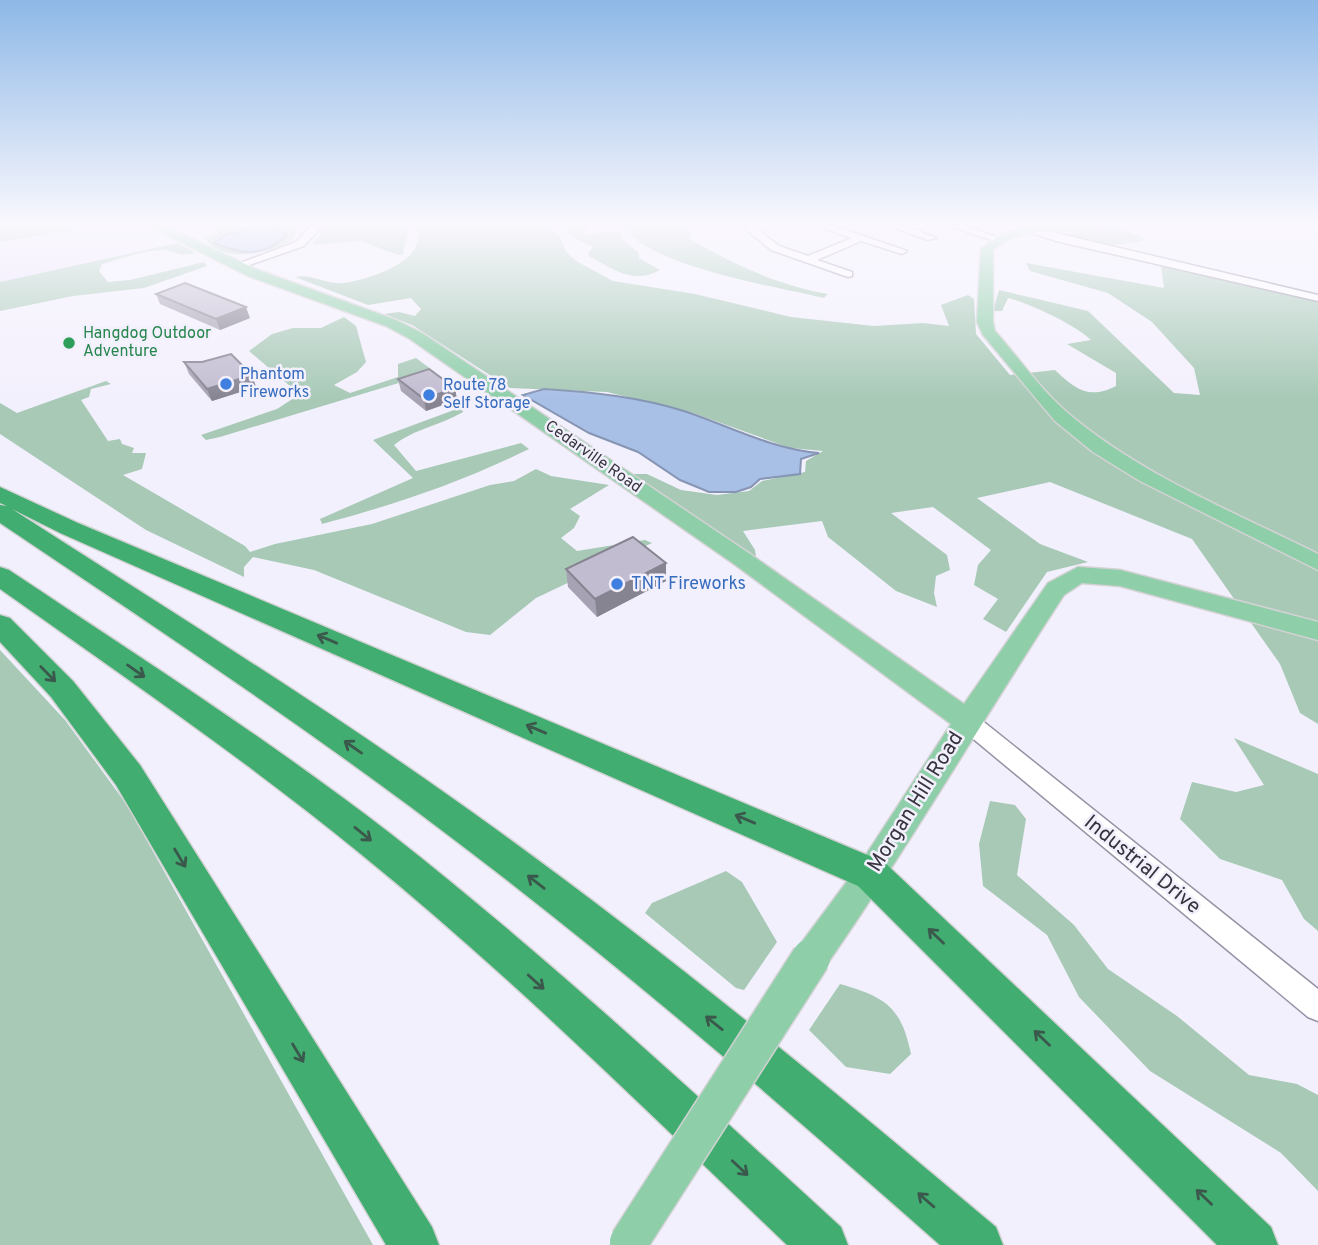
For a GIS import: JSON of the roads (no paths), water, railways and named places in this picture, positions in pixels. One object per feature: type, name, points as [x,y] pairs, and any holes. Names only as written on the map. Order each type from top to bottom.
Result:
[{"type":"highway","points":[[0,494],[82,533],[871,874],[1253,1245]]},
{"type":"highway","points":[[0,512],[292,705],[485,842],[819,1107],[978,1245]]},
{"type":"highway","points":[[0,576],[309,792],[438,895],[637,1073],[823,1245]]},
{"type":"highway","points":[[0,625],[62,689],[128,775],[411,1243]]},
{"type":"main road","name":"Cedarville Road","points":[[283,283],[391,323],[416,336],[742,559],[967,721]]},
{"type":"main road","points":[[987,283],[986,328],[992,340],[1062,417],[1100,448],[1147,477],[1318,563]]},
{"type":"main road","name":"Morgan Hill Road","points":[[628,1244],[811,958],[871,874],[967,721],[1056,589],[1073,576],[1096,574],[1129,580],[1318,631]]},
{"type":"street","points":[[1252,283],[1318,298]]},
{"type":"street","name":"Industrial Drive","points":[[967,721],[1318,1007]]},
{"type":"water","points":[[544,389],[652,402],[768,442],[819,453],[801,459],[800,474],[760,479],[751,487],[736,492],[709,492],[680,480],[638,452],[589,433],[523,395]]},
{"type":"place","name":"Hangdog Outdoor Adventure","points":[[69,343]]},
{"type":"place","name":"Phantom Fireworks","points":[[226,384]]},
{"type":"place","name":"Route 78 Self Storage","points":[[429,395]]},
{"type":"place","name":"TNT Fireworks","points":[[617,584]]}]
